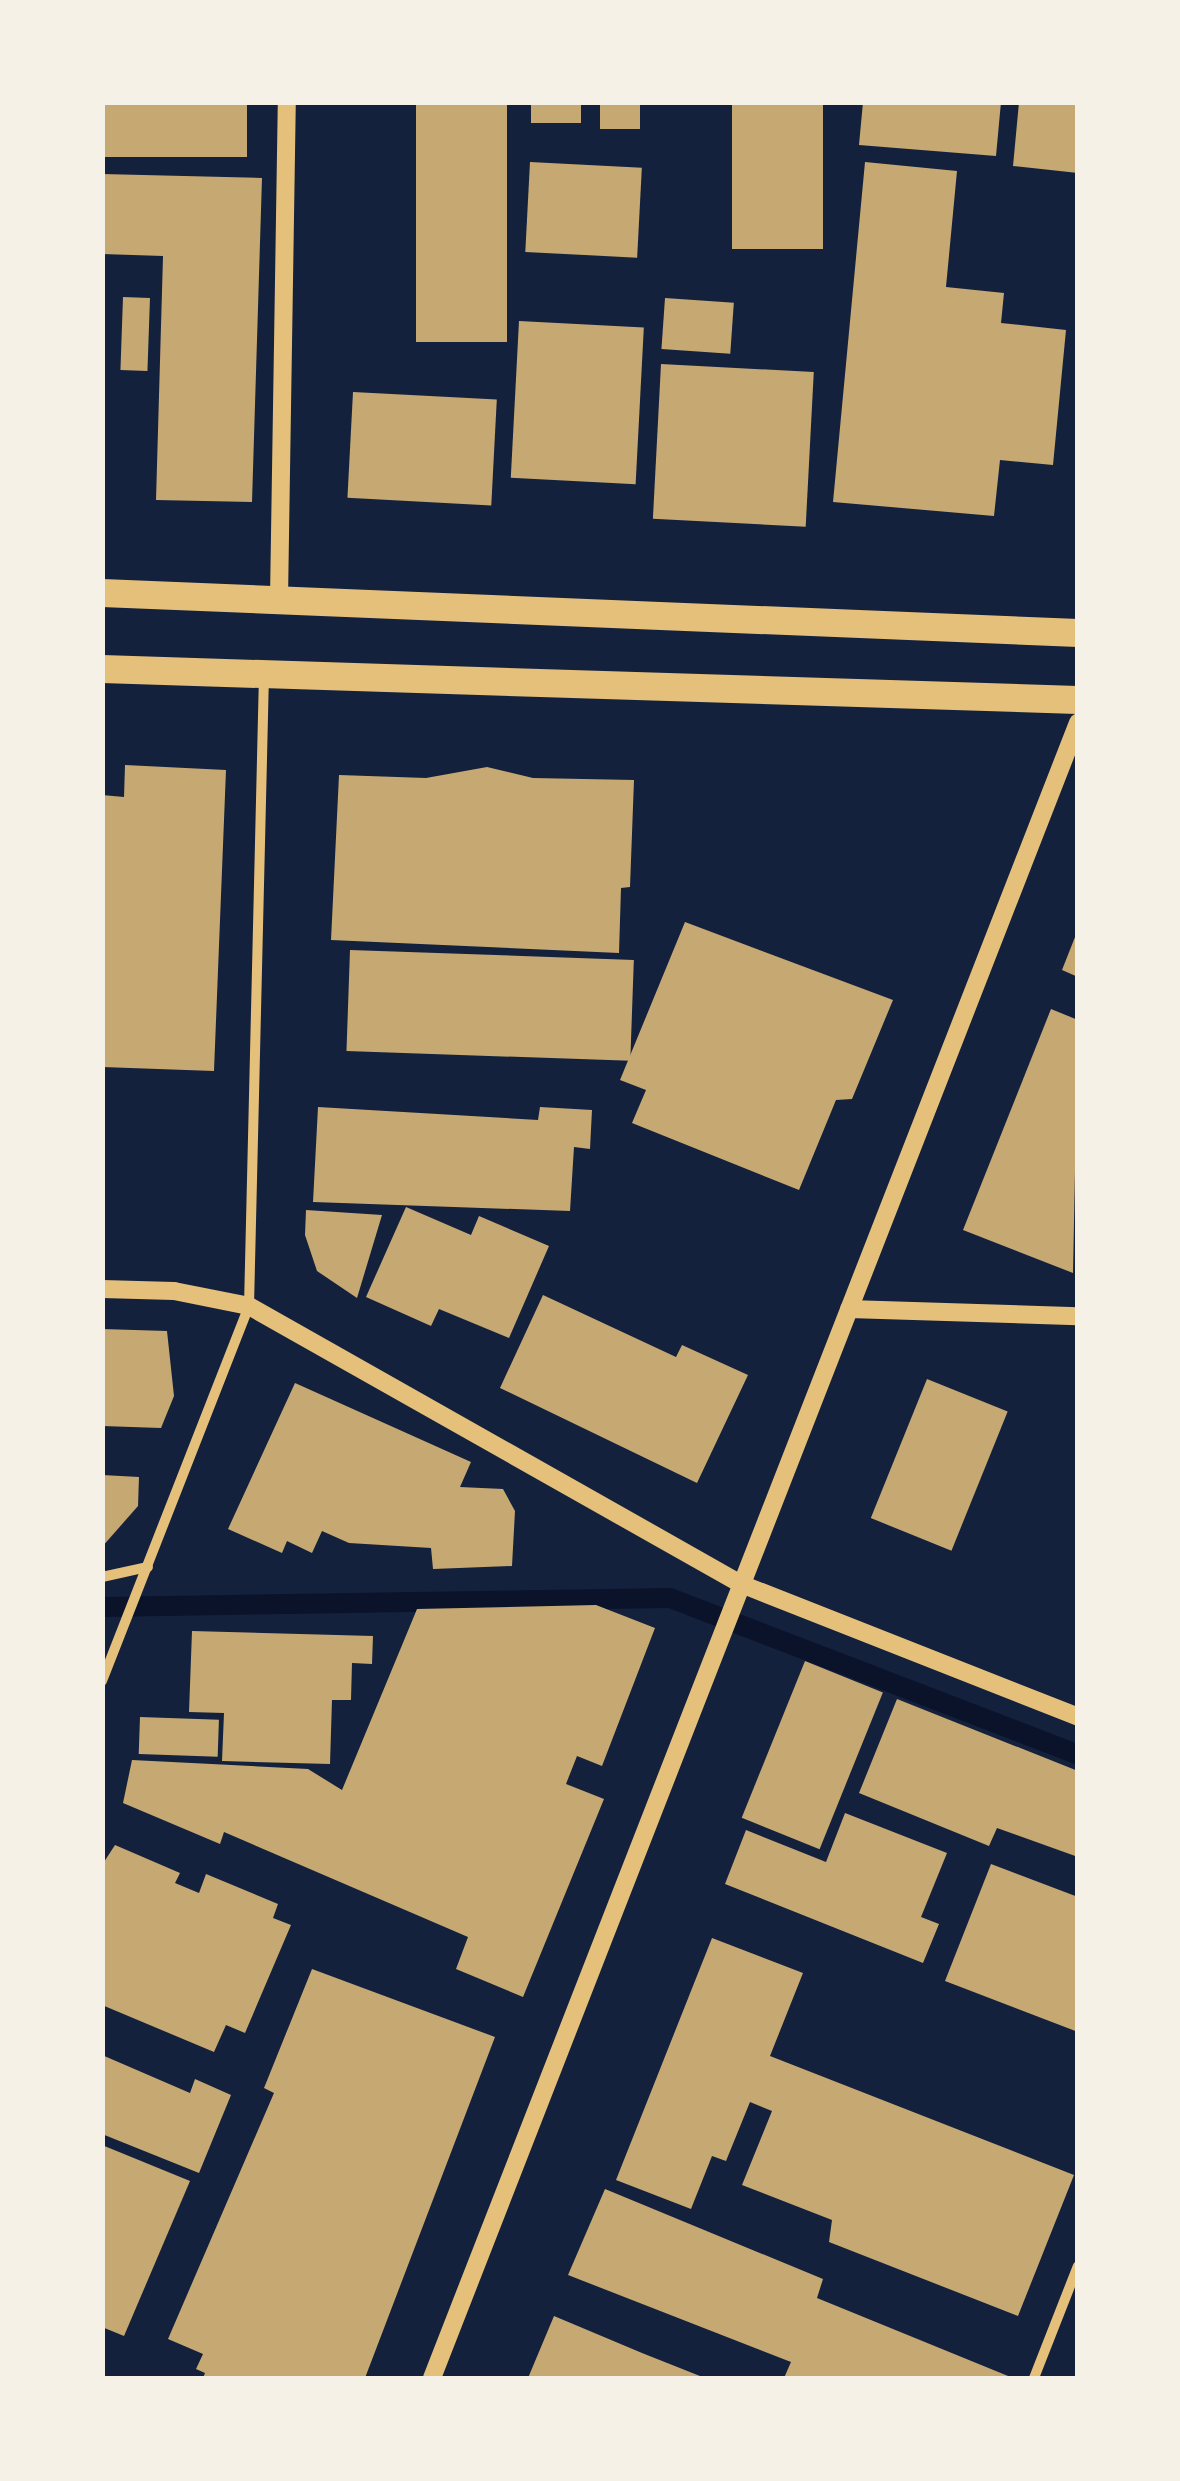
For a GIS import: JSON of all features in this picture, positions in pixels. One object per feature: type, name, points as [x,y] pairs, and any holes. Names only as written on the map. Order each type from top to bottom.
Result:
[{"type":"highway","points":[[102,593],[1078,633]]},
{"type":"highway","points":[[102,670],[1078,700]]},
{"type":"street","points":[[279,599],[288,102]]},
{"type":"street","points":[[103,1679],[249,1306],[264,673]]},
{"type":"street","points":[[432,2378],[1078,723]]},
{"type":"street","points":[[102,1288],[174,1290],[249,1306],[742,1584],[1078,1717]]},
{"type":"street","points":[[850,1309],[1078,1316]]},
{"type":"street","points":[[102,1576],[148,1567]]},
{"type":"street","points":[[1034,2378],[1078,2266]]},
{"type":"building","points":[[102,102],[247,102],[247,157],[102,157]]},
{"type":"building","points":[[416,102],[507,102],[507,342],[416,342]]},
{"type":"building","points":[[531,102],[581,102],[581,123],[531,123]]},
{"type":"building","points":[[600,102],[640,102],[640,129],[600,129]]},
{"type":"building","points":[[732,102],[823,102],[823,249],[732,249]]},
{"type":"building","points":[[863,102],[1001,102],[996,156],[859,145]]},
{"type":"building","points":[[1019,102],[1078,102],[1078,173],[1013,166]]},
{"type":"building","points":[[530,162],[642,168],[637,258],[525,252]]},
{"type":"building","points":[[865,162],[957,171],[946,287],[1004,293],[1001,323],[1066,330],[1053,465],[1000,460],[994,516],[833,502]]},
{"type":"building","points":[[102,174],[262,178],[252,502],[156,500],[163,256],[102,254]]},
{"type":"building","points":[[123,297],[150,298],[147,371],[120,370]]},
{"type":"building","points":[[665,298],[734,303],[730,354],[661,349]]},
{"type":"building","points":[[519,321],[644,328],[636,484],[511,478]]},
{"type":"building","points":[[661,364],[814,372],[806,527],[653,519]]},
{"type":"building","points":[[353,392],[497,400],[491,505],[347,498]]},
{"type":"building","points":[[125,765],[226,770],[214,1071],[102,1067],[102,795],[124,797]]},
{"type":"building","points":[[487,767],[533,778],[634,780],[630,887],[621,888],[619,953],[331,940],[339,775],[426,778]]},
{"type":"building","points":[[685,922],[893,1000],[852,1099],[836,1100],[799,1190],[632,1123],[646,1090],[620,1080]]},
{"type":"building","points":[[1078,932],[1078,977],[1062,970]]},
{"type":"building","points":[[350,950],[634,960],[630,1061],[346,1051]]},
{"type":"building","points":[[1051,1009],[1078,1020],[1073,1273],[963,1230]]},
{"type":"building","points":[[318,1107],[538,1120],[540,1107],[592,1110],[590,1149],[574,1147],[570,1211],[313,1202]]},
{"type":"building","points":[[406,1207],[471,1235],[479,1216],[549,1246],[509,1338],[439,1309],[431,1326],[366,1297]]},
{"type":"building","points":[[306,1210],[382,1215],[357,1298],[317,1271],[305,1235]]},
{"type":"building","points":[[543,1295],[676,1357],[682,1345],[748,1375],[697,1483],[500,1388]]},
{"type":"building","points":[[102,1329],[167,1331],[174,1396],[161,1428],[102,1426]]},
{"type":"building","points":[[927,1379],[1008,1412],[951,1551],[871,1518]]},
{"type":"building","points":[[295,1383],[471,1462],[460,1487],[503,1489],[515,1511],[512,1566],[433,1569],[431,1548],[349,1543],[322,1531],[312,1553],[287,1541],[282,1553],[228,1529]]},
{"type":"building","points":[[102,1475],[139,1477],[138,1506],[102,1547]]},
{"type":"building","points":[[596,1605],[655,1628],[602,1766],[577,1756],[566,1784],[604,1799],[523,1997],[456,1969],[468,1937],[224,1832],[220,1844],[123,1803],[132,1760],[308,1769],[342,1790],[417,1609]]},
{"type":"building","points":[[192,1631],[373,1636],[372,1664],[352,1663],[351,1700],[332,1700],[330,1764],[222,1761],[224,1713],[189,1712]]},
{"type":"building","points":[[805,1661],[883,1692],[820,1849],[742,1818]]},
{"type":"building","points":[[897,1699],[1078,1771],[1078,1857],[997,1828],[989,1846],[859,1793]]},
{"type":"building","points":[[140,1717],[219,1720],[218,1757],[139,1754]]},
{"type":"building","points":[[845,1813],[947,1853],[921,1917],[939,1924],[923,1963],[725,1884],[746,1830],[826,1862]]},
{"type":"building","points":[[115,1845],[180,1873],[175,1883],[199,1893],[206,1874],[278,1904],[273,1918],[291,1925],[245,2033],[226,2025],[214,2052],[102,2005],[102,1865]]},
{"type":"building","points":[[991,1864],[1078,1897],[1078,2032],[945,1981]]},
{"type":"building","points":[[712,1938],[803,1973],[770,2056],[1074,2175],[1018,2316],[829,2242],[832,2220],[742,2185],[772,2111],[750,2102],[726,2161],[712,2156],[691,2209],[616,2180]]},
{"type":"building","points":[[312,1969],[495,2037],[365,2378],[203,2378],[205,2373],[196,2369],[203,2354],[168,2339],[274,2093],[264,2088]]},
{"type":"building","points":[[102,2055],[190,2093],[195,2079],[231,2095],[199,2173],[102,2134]]},
{"type":"building","points":[[102,2145],[190,2181],[124,2336],[102,2327]]},
{"type":"building","points":[[605,2189],[823,2279],[817,2298],[1013,2378],[784,2378],[791,2362],[568,2275]]},
{"type":"building","points":[[554,2316],[642,2353],[705,2378],[528,2378]]},
{"type":"waterway","points":[[102,1607],[670,1598],[1078,1755]]}]
